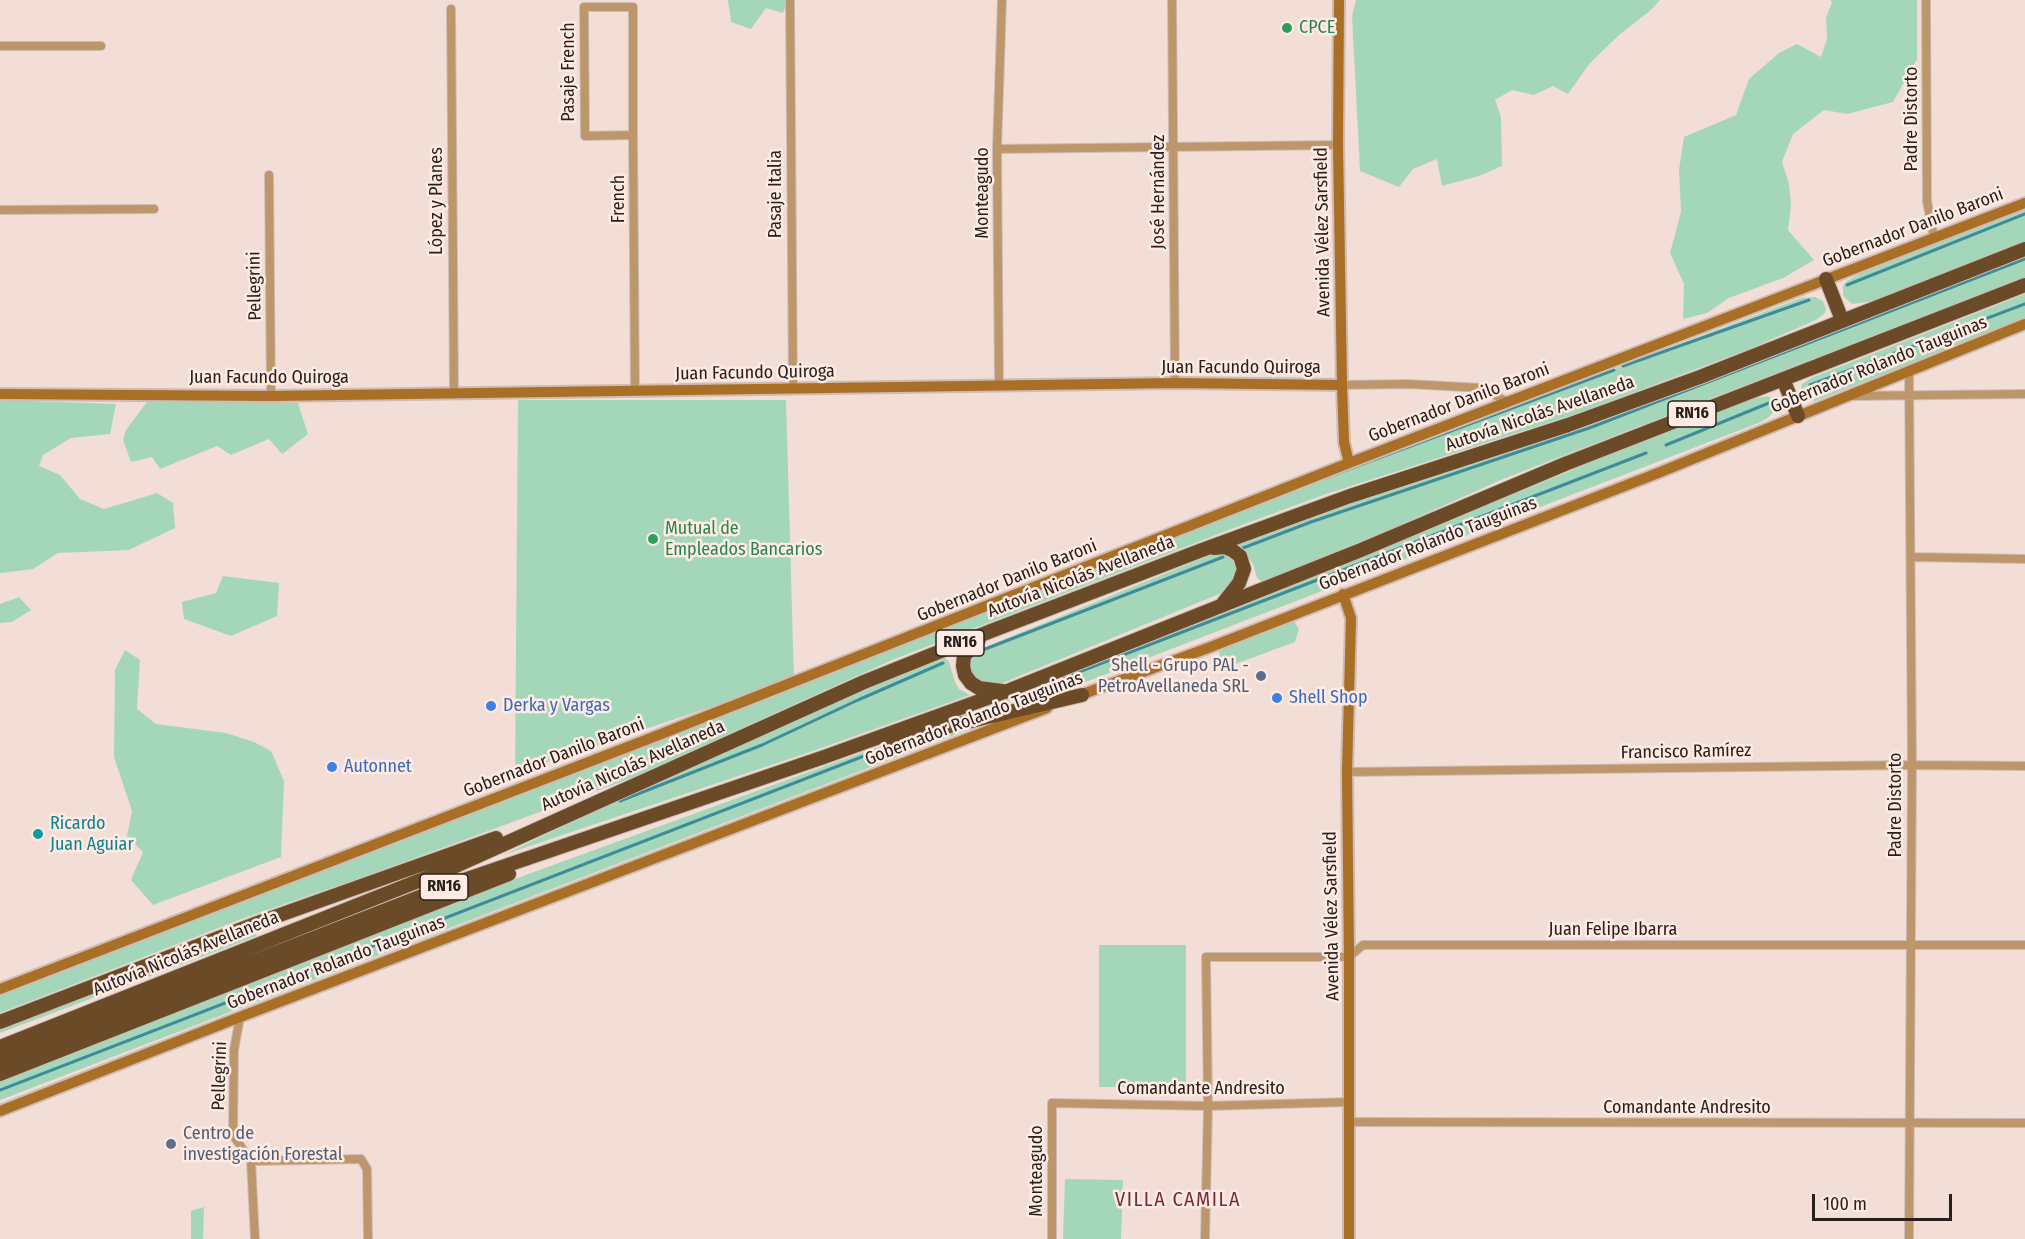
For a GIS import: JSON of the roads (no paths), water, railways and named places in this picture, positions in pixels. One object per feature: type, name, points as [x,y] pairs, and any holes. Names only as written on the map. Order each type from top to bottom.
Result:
[{"type":"highway","name":"Autovía Nicolás Avellaneda","points":[[0,1047],[451,868],[864,682],[991,631],[1350,496],[1579,421],[1700,377],[2025,249]]},
{"type":"highway","points":[[1826,279],[1842,320]]},
{"type":"highway","name":"Autovía Nicolás Avellaneda","points":[[0,1060],[447,886],[824,757],[1010,690],[1220,608],[1565,464],[2025,285]]},
{"type":"highway","points":[[1783,379],[1798,416]]},
{"type":"highway","points":[[1202,550],[1225,547],[1236,553],[1242,560],[1244,569],[1242,579],[1220,608]]},
{"type":"highway","points":[[991,631],[966,652],[963,671],[968,680],[979,688],[993,691],[1010,690]]},
{"type":"highway","points":[[824,757],[1082,694]]},
{"type":"highway","points":[[0,1022],[260,922],[578,810]]},
{"type":"highway","points":[[0,1074],[503,876],[626,825]]},
{"type":"street","name":"Pasaje Italia","points":[[790,0],[793,389]]},
{"type":"street","name":"Monteagudo","points":[[999,386],[997,149],[1002,0]]},
{"type":"street","name":"José Hernández","points":[[1172,0],[1175,383]]},
{"type":"street","name":"Avenida Vélez Sarsfield","points":[[1339,0],[1338,145],[1342,385],[1344,442],[1349,463]]},
{"type":"street","name":"Padre Distorto","points":[[1926,0],[1927,201],[1934,238]]},
{"type":"street","name":"Pasaje French","points":[[633,7],[584,8],[585,136],[633,135]]},
{"type":"street","name":"French","points":[[633,7],[635,391]]},
{"type":"street","name":"López y Planes","points":[[451,9],[454,393]]},
{"type":"street","points":[[0,46],[101,46]]},
{"type":"street","points":[[997,149],[1338,145]]},
{"type":"street","name":"Pellegrini","points":[[269,175],[271,396]]},
{"type":"street","name":"Gobernador Danilo Baroni","points":[[0,989],[630,747],[1349,463],[2025,203]]},
{"type":"street","points":[[0,210],[154,209]]},
{"type":"street","name":"Gobernador Rolando Tauguinas","points":[[0,1111],[1082,694],[1208,648],[1658,473],[2025,324]]},
{"type":"street","name":"Padre Distorto","points":[[1909,372],[1912,765],[1909,1239]]},
{"type":"street","name":"Juan Facundo Quiroga","points":[[0,394],[271,396],[1175,383],[1408,384],[1482,388],[1507,402]]},
{"type":"street","points":[[1850,396],[2025,394]]},
{"type":"street","points":[[1911,557],[2025,559]]},
{"type":"street","name":"Avenida Vélez Sarsfield","points":[[1343,594],[1351,618],[1347,772],[1349,1239]]},
{"type":"street","name":"Francisco Ramírez","points":[[1347,772],[1912,765],[2025,766]]},
{"type":"street","name":"Juan Felipe Ibarra","points":[[1208,1106],[1206,957],[1349,957],[1363,945],[2025,945]]},
{"type":"street","name":"Pellegrini","points":[[240,1017],[234,1050],[233,1135],[251,1161]]},
{"type":"street","name":"Comandante Andresito","points":[[1052,1103],[1208,1106],[1349,1102]]},
{"type":"street","name":"Monteagudo","points":[[1052,1103],[1052,1239]]},
{"type":"street","points":[[1205,1239],[1208,1106]]},
{"type":"street","name":"Comandante Andresito","points":[[1350,1122],[2025,1123]]},
{"type":"street","points":[[255,1239],[251,1161],[361,1159],[367,1169],[368,1239]]},
{"type":"waterway","points":[[1847,285],[2025,214]]},
{"type":"waterway","points":[[1243,548],[1311,522],[1592,427],[2025,259]]},
{"type":"waterway","points":[[1623,366],[1809,300]]},
{"type":"waterway","points":[[1810,385],[2025,304]]},
{"type":"waterway","points":[[1325,478],[1614,370]]},
{"type":"waterway","points":[[1666,445],[1769,403]]},
{"type":"waterway","points":[[1040,687],[1646,453]]},
{"type":"waterway","points":[[975,653],[1223,557]]},
{"type":"waterway","points":[[620,801],[762,745],[943,663]]},
{"type":"waterway","points":[[0,1090],[877,751],[895,749]]},
{"type":"place","name":"CPCE","points":[[1287,28]]},
{"type":"place","name":"Mutual de Empleados Bancarios","points":[[653,539]]},
{"type":"place","name":"Shell - Grupo PAL - PetroAvellaneda SRL","points":[[1261,676]]},
{"type":"place","name":"Shell Shop","points":[[1277,698]]},
{"type":"place","name":"Derka y Vargas","points":[[491,706]]},
{"type":"place","name":"Autonnet","points":[[332,767]]},
{"type":"place","name":"Ricardo Juan Aguiar","points":[[38,834]]},
{"type":"place","name":"Centro de investigación Forestal","points":[[171,1144]]},
{"type":"district","name":"VILLA CAMILA","points":[[1178,1200]]}]
